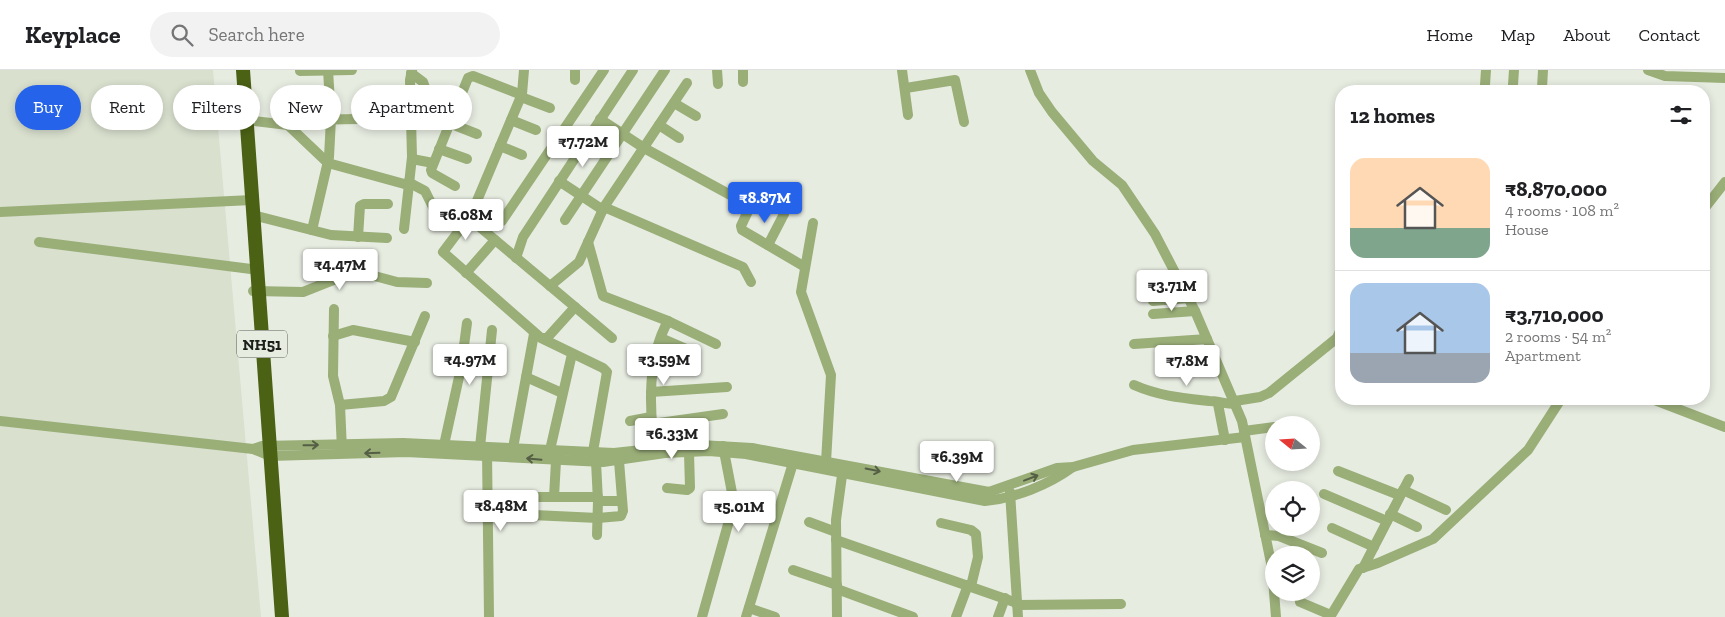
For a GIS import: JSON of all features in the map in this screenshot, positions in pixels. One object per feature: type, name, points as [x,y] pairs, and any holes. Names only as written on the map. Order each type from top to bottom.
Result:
[{"type":"highway","name":"NH51","points":[[236,70],[249,200],[253,215],[274,617]]},
{"type":"highway","name":"NH51","points":[[243,70],[244,85]]},
{"type":"highway","name":"NH51","points":[[246,130],[251,269],[256,291]]},
{"type":"highway","name":"NH51","points":[[264,450],[282,617]]},
{"type":"street","points":[[328,70],[329,85]]},
{"type":"street","points":[[300,71],[352,70]]},
{"type":"street","points":[[524,70],[521,96],[469,218],[443,252],[538,336],[607,372],[593,459],[598,499],[597,535]]},
{"type":"street","points":[[502,221],[604,70]]},
{"type":"street","points":[[516,258],[523,237],[633,70]]},
{"type":"street","points":[[565,220],[665,70]]},
{"type":"street","points":[[717,70],[718,84]]},
{"type":"street","points":[[743,70],[743,82]]},
{"type":"street","points":[[902,70],[906,88],[908,114]]},
{"type":"street","points":[[1030,70],[1039,93],[1052,112],[1093,161],[1122,185],[1155,234],[1195,311],[1235,403],[1244,434],[1265,535]]},
{"type":"street","points":[[1485,85],[1486,70]]},
{"type":"street","points":[[1514,70],[1514,85]]},
{"type":"street","points":[[1542,85],[1543,70]]},
{"type":"street","points":[[1648,70],[1665,76],[1725,78]]},
{"type":"street","points":[[412,72],[423,85]]},
{"type":"street","points":[[412,72],[412,85]]},
{"type":"street","points":[[465,85],[471,76],[550,108]]},
{"type":"street","points":[[906,88],[955,80],[964,122]]},
{"type":"street","points":[[550,286],[577,264],[604,209],[687,83]]},
{"type":"street","points":[[674,103],[696,116]]},
{"type":"street","points":[[511,120],[536,130]]},
{"type":"street","points":[[600,120],[644,148],[746,204],[749,209],[741,228],[805,267]]},
{"type":"street","points":[[660,125],[679,138]]},
{"type":"street","points":[[293,130],[328,163],[408,184],[425,191],[435,211],[459,230]]},
{"type":"street","points":[[312,230],[328,163],[330,130]]},
{"type":"street","points":[[404,229],[412,159],[412,130]]},
{"type":"street","points":[[447,130],[430,170],[432,174],[455,186]]},
{"type":"street","points":[[467,130],[477,134]]},
{"type":"street","points":[[500,146],[522,155]]},
{"type":"street","points":[[439,149],[466,159]]},
{"type":"street","points":[[412,159],[433,163]]},
{"type":"street","points":[[559,181],[604,209],[743,267],[751,282]]},
{"type":"street","points":[[1710,201],[1725,182]]},
{"type":"street","points":[[0,212],[249,200]]},
{"type":"street","points":[[358,237],[360,206],[364,204],[388,204]]},
{"type":"street","points":[[768,245],[784,214]]},
{"type":"street","points":[[253,215],[338,236],[387,238]]},
{"type":"street","points":[[469,218],[612,338]]},
{"type":"street","points":[[814,223],[805,267],[802,297],[831,375],[826,462]]},
{"type":"street","points":[[466,273],[496,240]]},
{"type":"street","points":[[39,242],[251,269]]},
{"type":"street","points":[[588,242],[603,296],[668,321],[716,344]]},
{"type":"street","points":[[256,291],[302,292],[356,271],[397,282],[427,283]]},
{"type":"street","points":[[1153,301],[1188,298]]},
{"type":"street","points":[[538,336],[547,338],[575,307]]},
{"type":"street","points":[[334,309],[332,376],[340,404],[342,449]]},
{"type":"street","points":[[1152,314],[1195,311]]},
{"type":"street","points":[[340,404],[388,400],[394,393],[425,316]]},
{"type":"street","points":[[659,450],[652,420],[651,392],[653,368],[668,321]]},
{"type":"street","points":[[444,445],[461,368],[467,323]]},
{"type":"street","points":[[333,336],[353,330],[415,342]]},
{"type":"street","points":[[489,617],[488,497],[485,450],[492,330]]},
{"type":"street","points":[[513,448],[526,377],[538,336]]},
{"type":"street","points":[[661,338],[691,351]]},
{"type":"street","points":[[1134,344],[1207,339]]},
{"type":"street","points":[[1134,385],[1170,397],[1211,401],[1218,404],[1235,403],[1269,393],[1335,340]]},
{"type":"street","points":[[550,450],[572,354]]},
{"type":"street","points":[[526,377],[562,393]]},
{"type":"street","points":[[651,392],[728,387]]},
{"type":"street","points":[[1218,404],[1225,440]]},
{"type":"street","points":[[1300,602],[1330,616],[1359,569],[1432,539],[1528,450],[1557,405]]},
{"type":"street","points":[[1668,405],[1725,427]]},
{"type":"street","points":[[630,421],[723,414]]},
{"type":"street","points":[[0,421],[264,450],[342,449],[406,452],[513,448],[550,450],[593,459],[619,453],[659,450],[752,448],[826,462],[842,469]]},
{"type":"street","points":[[342,449],[403,442],[444,445],[556,460],[593,459],[620,461],[659,450],[689,452],[723,449],[793,463],[842,469],[977,500],[1057,478],[1073,467],[1133,450],[1225,440],[1265,429]]},
{"type":"street","points":[[702,617],[734,503],[723,449]]},
{"type":"street","points":[[667,488],[687,490],[690,488],[689,452]]},
{"type":"street","points":[[554,497],[556,460]]},
{"type":"street","points":[[488,513],[598,518],[621,516],[620,461]]},
{"type":"street","points":[[775,617],[747,612],[793,463]]},
{"type":"street","points":[[837,617],[836,536],[842,469]]},
{"type":"street","points":[[1338,471],[1401,492],[1446,510]]},
{"type":"street","points":[[1363,568],[1409,479]]},
{"type":"street","points":[[1004,598],[999,614],[1016,617],[1017,604],[1010,492]]},
{"type":"street","points":[[1324,494],[1417,528]]},
{"type":"street","points":[[488,497],[554,497],[622,501]]},
{"type":"street","points":[[809,522],[836,536],[1017,604],[1120,604]]},
{"type":"street","points":[[941,523],[971,530],[976,534],[978,558],[970,585],[956,617]]},
{"type":"street","points":[[1332,528],[1374,547]]},
{"type":"street","points":[[1279,536],[1322,553]]},
{"type":"street","points":[[793,570],[913,617]]},
{"type":"street","points":[[1275,601],[1276,617]]},
{"type":"shaded area","points":[[0,70],[213,70],[214,85],[173,85],[173,130],[218,130],[261,617],[0,617]]}]
